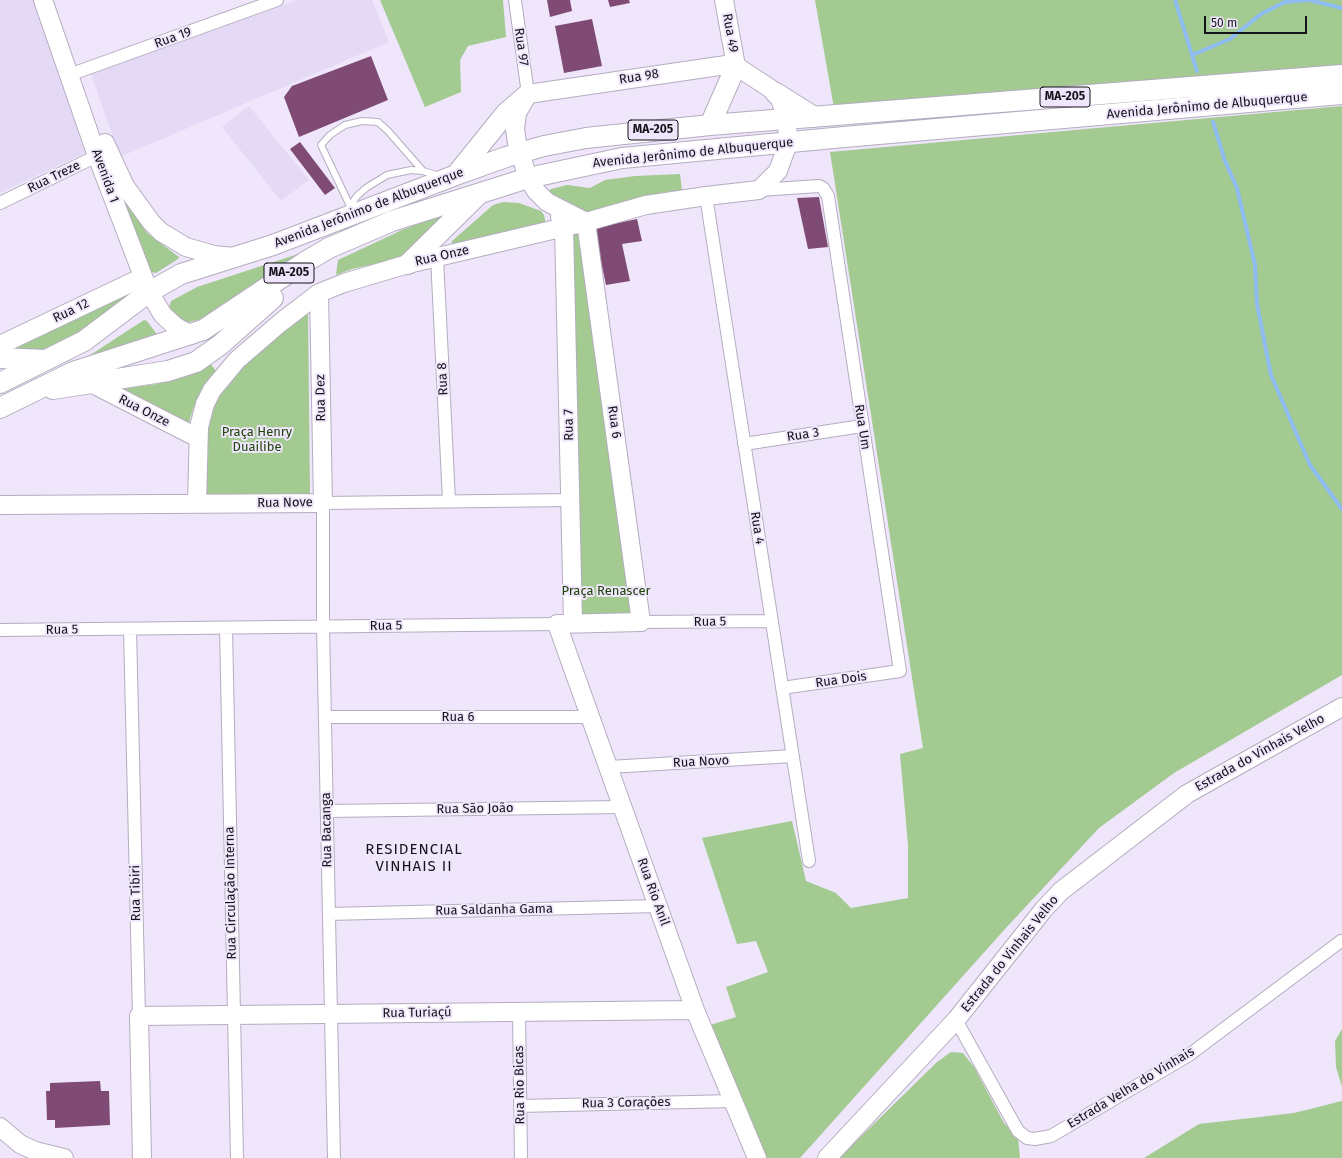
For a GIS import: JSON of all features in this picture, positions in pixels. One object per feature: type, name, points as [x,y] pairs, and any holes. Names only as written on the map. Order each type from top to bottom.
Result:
[{"type":"main road","points":[[710,125],[736,66]]},
{"type":"main road","name":"Avenida Jerônimo de Albuquerque","points":[[0,383],[84,341],[146,284],[274,245],[347,212],[520,153],[586,138],[710,125],[1342,76]]},
{"type":"main road","points":[[776,93],[814,117]]},
{"type":"main road","points":[[452,177],[503,116],[528,94]]},
{"type":"main road","name":"Avenida Jerônimo de Albuquerque","points":[[0,408],[73,372],[192,336],[215,324],[317,254],[392,221],[482,191],[528,178],[622,158],[1342,94]]},
{"type":"main road","points":[[408,264],[482,191]]},
{"type":"main road","points":[[33,391],[90,384],[168,371],[196,362],[220,345],[250,317],[303,275],[346,247],[392,221]]},
{"type":"main road","points":[[0,358],[47,360]]},
{"type":"street","name":"Avenida 1","points":[[42,0],[74,73]]},
{"type":"street","name":"Avenida 1","points":[[54,0],[74,73],[146,284],[163,315],[175,326],[192,336]]},
{"type":"street","name":"Rua 19","points":[[74,73],[277,0]]},
{"type":"street","name":"Rua 97","points":[[515,0],[528,94]]},
{"type":"street","name":"Rua 49","points":[[724,0],[736,66]]},
{"type":"street","name":"Rua 98","points":[[528,94],[715,66],[736,66]]},
{"type":"street","points":[[736,66],[776,93],[784,107],[787,119],[788,143],[778,171],[759,190]]},
{"type":"street","points":[[528,94],[520,107],[515,129],[520,153],[528,178],[541,197],[556,208],[586,222]]},
{"type":"street","name":"Avenida 1","points":[[102,154],[151,222],[161,232],[186,247],[200,252],[234,258]]},
{"type":"street","name":"Rua Treze","points":[[0,203],[102,154]]},
{"type":"street","name":"Rua Onze","points":[[197,504],[198,438],[205,404],[223,375],[237,360],[280,323],[319,293],[344,283],[408,264],[586,222],[646,205],[759,190],[819,186]]},
{"type":"street","name":"Rua Um","points":[[819,186],[823,188],[828,196],[900,671]]},
{"type":"street","name":"Rua 4","points":[[706,196],[809,861]]},
{"type":"street","points":[[556,208],[564,227]]},
{"type":"street","name":"Rua 6","points":[[586,222],[641,622]]},
{"type":"street","name":"Rua 7","points":[[564,227],[570,500],[565,623]]},
{"type":"street","name":"Rua 8","points":[[438,257],[449,501]]},
{"type":"street","name":"Rua 12","points":[[0,345],[146,284]]},
{"type":"street","name":"Rua Dez","points":[[319,293],[323,503]]},
{"type":"street","name":"Rua Onze","points":[[90,384],[198,438]]},
{"type":"street","name":"Rua 3","points":[[744,444],[862,426]]},
{"type":"street","name":"Rua Nove","points":[[0,505],[570,500]]},
{"type":"street","name":"Rua Bacanga","points":[[323,503],[323,626],[334,1158]]},
{"type":"street","name":"Rua 5","points":[[0,630],[772,621]]},
{"type":"street","name":"Rua Rio Anil","points":[[565,623],[590,717],[695,1010],[757,1158]]},
{"type":"street","name":"Rua Circulação Interna","points":[[226,628],[237,1158]]},
{"type":"street","name":"Rua Tibiri","points":[[130,629],[142,1158]]},
{"type":"street","name":"Rua Dois","points":[[782,688],[900,671]]},
{"type":"street","name":"Estrada do Vinhais Velho","points":[[827,1158],[956,1020],[1061,891],[1187,794],[1342,707]]},
{"type":"street","name":"Rua 6","points":[[325,717],[590,717]]},
{"type":"street","name":"Rua Novo","points":[[608,767],[793,756]]},
{"type":"street","name":"Rua São João","points":[[327,811],[623,807]]},
{"type":"street","name":"Rua Saldanha Gama","points":[[329,914],[658,906]]},
{"type":"street","name":"Estrada Velha do Vinhais","points":[[956,1020],[1018,1131],[1027,1138],[1036,1140],[1051,1136],[1189,1055],[1341,941]]},
{"type":"street","name":"Rua Turiaçú","points":[[139,1016],[695,1010]]},
{"type":"street","name":"Rua Rio Bicas","points":[[519,1012],[521,1158]]},
{"type":"street","name":"Rua 3 Corações","points":[[520,1106],[733,1101]]},
{"type":"street","points":[[0,1127],[20,1144],[35,1151],[64,1158]]},
{"type":"lane","points":[[423,171],[388,131],[378,122],[362,121],[345,125],[330,135],[320,145],[347,212],[366,188],[387,175],[411,170],[452,177]]},
{"type":"shaded area","points":[[0,0],[35,0],[85,153],[0,193]]},
{"type":"shaded area","points":[[298,0],[372,0],[389,42],[120,157],[90,71]]},
{"type":"shaded area","points":[[249,106],[309,180],[281,201],[222,127]]},
{"type":"green space","points":[[380,0],[503,0],[506,37],[468,46],[460,60],[461,92],[425,107]]},
{"type":"green space","points":[[815,0],[1342,0],[1342,68],[834,108]]},
{"type":"green space","points":[[1342,106],[1342,675],[1174,773],[1099,828],[1005,929],[800,1158],[767,1158],[707,1026],[736,1017],[726,987],[768,972],[756,941],[737,944],[702,838],[792,821],[806,881],[836,893],[851,908],[908,898],[908,845],[900,754],[923,748],[830,152]]},
{"type":"green space","points":[[680,174],[682,190],[666,192],[588,212],[553,197],[548,191],[567,185],[590,188],[605,180],[635,176]]},
{"type":"green space","points":[[124,198],[147,233],[179,257],[156,273],[151,272],[121,200]]},
{"type":"green space","points":[[503,202],[519,203],[541,211],[544,215],[546,224],[451,247],[452,241],[493,205]]},
{"type":"green space","points":[[446,213],[401,258],[352,269],[336,275],[338,260],[402,230]]},
{"type":"green space","name":"Praça Renascer","points":[[579,232],[638,617],[579,621],[572,234]]},
{"type":"green space","points":[[298,254],[297,258],[202,319],[185,323],[171,312],[169,308],[171,301],[197,287]]},
{"type":"green space","points":[[135,290],[132,297],[52,351],[8,350]]},
{"type":"green space","name":"Praça Henry Duailibe","points":[[308,309],[310,494],[207,494],[205,432],[214,403],[246,364]]},
{"type":"green space","points":[[144,320],[147,321],[159,337],[81,361]]},
{"type":"green space","points":[[210,363],[216,371],[202,390],[193,409],[188,426],[119,389],[157,384],[194,372]]},
{"type":"green space","points":[[1342,1029],[1342,1087],[1336,1067],[1335,1041]]},
{"type":"green space","points":[[951,1052],[963,1053],[974,1067],[1004,1123],[1018,1138],[1020,1158],[839,1158],[937,1062]]},
{"type":"green space","points":[[1342,1101],[1342,1158],[1144,1158],[1199,1124],[1294,1113]]},
{"type":"building","points":[[547,0],[570,0],[572,11],[550,17]]},
{"type":"building","points":[[608,0],[629,0],[630,3],[610,7]]},
{"type":"building","points":[[592,19],[602,66],[564,73],[555,26]]},
{"type":"building","points":[[371,56],[388,100],[299,137],[284,97],[292,86]]},
{"type":"building","points":[[300,142],[335,188],[325,195],[290,149]]},
{"type":"building","points":[[819,197],[828,247],[808,249],[797,198]]},
{"type":"building","points":[[637,219],[642,241],[622,244],[630,281],[606,285],[594,228]]},
{"type":"building","points":[[100,1081],[101,1091],[109,1091],[110,1125],[55,1128],[55,1120],[47,1120],[46,1091],[50,1091],[50,1083]]},
{"type":"waterway","points":[[1175,0],[1197,71]]},
{"type":"waterway","points":[[1192,55],[1230,39],[1261,14],[1285,2],[1309,0],[1342,8]]},
{"type":"waterway","points":[[1213,122],[1225,161],[1237,188],[1255,265],[1257,304],[1271,375],[1310,465],[1342,509]]},
{"type":"district","name":"RESIDENCIAL VINHAIS II","points":[[414,858]]}]
